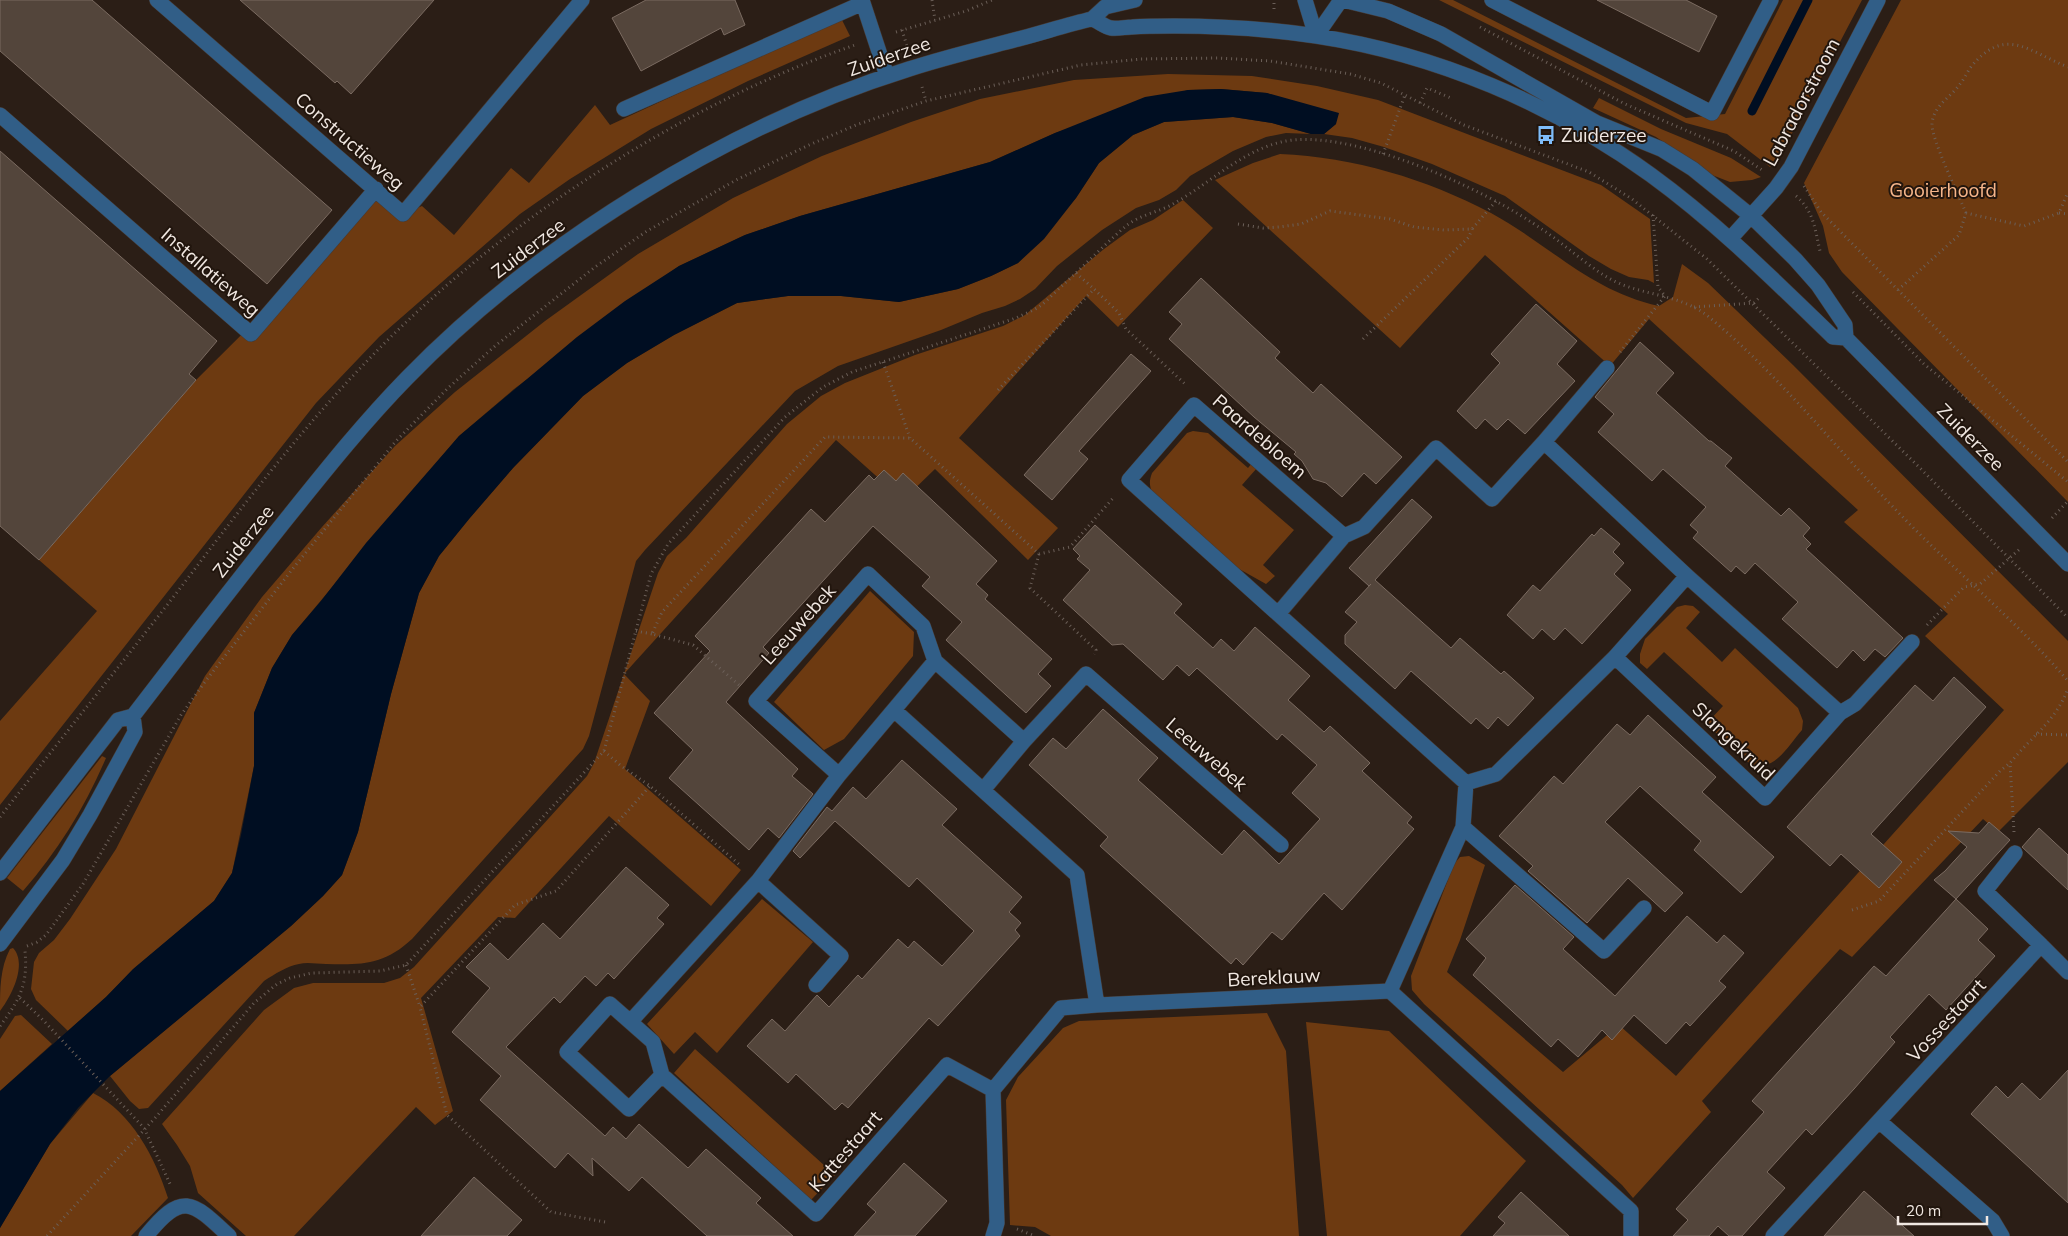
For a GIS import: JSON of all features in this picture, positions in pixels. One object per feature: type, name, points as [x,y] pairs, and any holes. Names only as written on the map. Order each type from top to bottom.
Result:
[{"type":"street","name":"Constructieweg","points":[[157,0],[403,214],[582,0]]},
{"type":"street","name":"Zuiderzee","points":[[0,872],[118,720],[132,716],[228,592],[362,427],[423,362],[504,290],[561,246],[678,171],[772,122],[887,76],[956,54],[1092,18],[1105,7],[1135,0]]},
{"type":"street","points":[[1305,0],[1316,36]]},
{"type":"street","name":"Zuiderzee","points":[[1342,0],[1384,10],[1441,34],[1597,123],[1661,148],[1693,169],[1751,216],[1789,252],[1818,285],[1845,325],[1846,338],[2068,564]]},
{"type":"street","points":[[1316,36],[1342,0]]},
{"type":"street","points":[[1492,0],[1712,113],[1771,0]]},
{"type":"street","name":"Labradorstroom","points":[[1730,239],[1780,183],[1791,167],[1878,0]]},
{"type":"street","points":[[624,108],[863,3],[887,76]]},
{"type":"street","name":"Zuiderzee","points":[[1092,18],[1110,28],[1149,26],[1230,27],[1316,36],[1389,51],[1467,76],[1527,102],[1558,118],[1634,164],[1701,214],[1730,239],[1834,337],[1846,338]]},
{"type":"street","name":"Installatieweg","points":[[0,115],[251,334],[376,189]]},
{"type":"street","points":[[1278,614],[1344,536],[1364,527],[1436,448],[1492,499],[1607,368]]},
{"type":"street","name":"Paardebloem","points":[[1129,480],[1194,405],[1344,536]]},
{"type":"street","points":[[1544,442],[1687,576],[1840,713]]},
{"type":"street","points":[[1129,480],[1466,783]]},
{"type":"street","name":"Leeuwebek","points":[[756,700],[868,574],[923,626],[935,661],[1024,741]]},
{"type":"street","points":[[1466,783],[1496,774],[1615,657],[1687,576]]},
{"type":"street","name":"Slangekruid","points":[[1615,657],[1765,798],[1840,713],[1855,704],[1912,642]]},
{"type":"street","points":[[632,1021],[758,881],[839,775],[935,661]]},
{"type":"street","points":[[983,790],[1024,741],[1086,674]]},
{"type":"street","name":"Leeuwebek","points":[[1086,674],[1281,845]]},
{"type":"street","points":[[756,700],[839,775]]},
{"type":"street","points":[[894,710],[1077,875],[1097,1005]]},
{"type":"street","points":[[0,944],[63,860],[90,815],[135,732],[132,716]]},
{"type":"street","points":[[1466,783],[1463,827],[1390,991],[1631,1211],[1631,1236]]},
{"type":"street","points":[[1463,827],[1604,951],[1644,908]]},
{"type":"street","points":[[2015,853],[1985,891],[2068,972]]},
{"type":"street","points":[[758,881],[841,956],[816,985]]},
{"type":"street","name":"Vossestaart","points":[[1773,1236],[2041,946]]},
{"type":"street","name":"Bereklauw","points":[[993,1090],[1061,1008],[1390,991]]},
{"type":"street","points":[[610,1004],[632,1021],[653,1042],[662,1075],[630,1110],[567,1052],[610,1004]]},
{"type":"street","name":"Kattestaart","points":[[662,1075],[816,1214],[947,1065],[993,1090]]},
{"type":"street","points":[[993,1090],[997,1223],[993,1236]]},
{"type":"street","points":[[1880,1121],[1993,1221],[2002,1236]]},
{"type":"street","points":[[146,1236],[162,1216],[180,1207],[197,1208],[229,1236]]},
{"type":"path","points":[[932,0],[935,20],[966,11],[992,0]]},
{"type":"path","points":[[1274,0],[1274,8]]},
{"type":"path","points":[[1475,25],[1625,104],[1734,151],[1766,173]]},
{"type":"path","points":[[902,30],[909,52]]},
{"type":"path","points":[[1898,290],[1959,236],[1966,213],[1939,147],[1932,124],[1938,108],[1960,84],[1971,68],[1991,48],[2008,45],[2023,46],[2068,67]]},
{"type":"path","points":[[1261,54],[1261,61]]},
{"type":"path","points":[[0,1026],[20,998],[25,977],[24,947],[38,942],[52,927],[93,869],[159,750],[204,683],[344,503],[396,441],[448,388],[550,301],[648,231],[736,180],[856,125],[926,101],[1058,70],[1102,63],[1186,58],[1261,61],[1330,70],[1373,80],[1464,124],[1589,172],[1632,199],[1707,259],[1754,303],[2068,618]]},
{"type":"path","points":[[1373,80],[1375,74]]},
{"type":"path","points":[[920,83],[926,101]]},
{"type":"path","points":[[1420,103],[1426,88],[1451,98]]},
{"type":"path","points":[[1383,154],[1406,95]]},
{"type":"path","points":[[47,1236],[254,1003],[277,984],[290,978],[312,973],[380,971],[406,965],[604,751],[651,574],[668,544],[785,417],[822,387],[852,372],[1016,318],[1039,307],[1130,222],[1173,204],[1236,162],[1278,143],[1299,139],[1348,143],[1430,171],[1496,201],[1544,230],[1606,276],[1633,289],[1665,296],[1693,307],[1710,318],[1769,371],[1898,513],[2028,636],[2068,681]]},
{"type":"path","points":[[1791,167],[1821,212],[2068,462]]},
{"type":"path","points":[[2059,213],[2068,192]]},
{"type":"path","points":[[1793,194],[1809,209],[1816,228],[1820,254]]},
{"type":"path","points":[[1363,339],[1469,237],[1472,229],[1496,201]]},
{"type":"path","points":[[1238,224],[1263,228],[1301,224],[1330,211],[1390,219],[1414,226],[1444,230],[1472,229]]},
{"type":"path","points":[[1966,213],[2024,226],[2059,213],[2068,214]]},
{"type":"path","points":[[1653,215],[1658,287],[1665,296]]},
{"type":"path","points":[[1076,273],[1119,313],[1126,329],[1184,383],[1194,405]]},
{"type":"path","points":[[1848,287],[1924,364],[2068,482]]},
{"type":"path","points":[[998,390],[1094,289]]},
{"type":"path","points":[[1607,368],[1665,296]]},
{"type":"path","points":[[1693,307],[1754,303]]},
{"type":"path","points":[[883,362],[910,438],[1039,554]]},
{"type":"path","points":[[652,634],[662,612],[826,438],[910,438]]},
{"type":"path","points":[[1039,554],[1070,546],[1129,480]]},
{"type":"path","points":[[2049,521],[2068,501]]},
{"type":"path","points":[[1912,642],[1964,587],[1980,584],[2010,559],[2024,544]]},
{"type":"path","points":[[1039,554],[1030,588],[1096,650],[1086,674]]},
{"type":"path","points":[[636,631],[693,645],[756,700]]},
{"type":"path","points":[[1852,910],[1879,901],[2060,708],[2068,688]]},
{"type":"path","points":[[2036,734],[2068,735]]},
{"type":"path","points":[[604,751],[650,786],[758,881]]},
{"type":"path","points":[[2010,763],[2015,853]]},
{"type":"path","points":[[420,1007],[514,905],[556,891],[650,786]]},
{"type":"path","points":[[47,923],[52,927]]},
{"type":"path","points":[[406,965],[420,1007],[447,1115],[551,1212],[605,1222]]},
{"type":"path","points":[[20,998],[144,1128],[153,1144],[180,1207]]},
{"type":"green space","points":[[1439,0],[1453,0],[1686,118],[1725,114],[1783,0],[1862,0],[1778,160],[1770,167],[1727,134],[1686,123]]},
{"type":"green space","name":"Gooierhoofd","points":[[1901,0],[2068,0],[2068,502],[1842,272],[1829,253],[1823,226],[1804,183]]},
{"type":"green space","points":[[841,18],[850,36],[748,81],[651,129],[570,179],[520,214],[379,337],[316,403],[0,805],[0,721],[97,611],[39,560],[196,380],[382,195],[403,214],[422,206],[454,235],[511,168],[529,183],[595,105],[610,125]]},
{"type":"green space","points":[[1168,74],[1252,76],[1317,86],[1378,100],[1601,185],[1650,219],[1654,283],[1648,280],[1629,277],[1611,269],[1589,256],[1505,196],[1432,164],[1384,147],[1352,138],[1324,134],[1336,124],[1267,93],[1221,89],[1188,90],[1055,133],[990,162],[800,216],[745,235],[679,266],[514,389],[459,436],[292,635],[272,668],[254,713],[254,766],[232,873],[214,901],[134,969],[68,1031],[36,1000],[31,989],[34,962],[39,953],[54,940],[70,919],[116,849],[205,676],[262,597],[322,527],[395,446],[455,392],[545,321],[638,254],[733,198],[822,156],[911,122],[980,99],[1074,80]]},
{"type":"green space","points":[[1599,98],[1661,129],[1731,158],[1761,177],[1752,180],[1730,182],[1712,175],[1656,137],[1593,108]]},
{"type":"green space","points":[[1233,117],[1272,123],[1311,134],[1286,133],[1266,137],[1233,151],[1190,176],[1176,190],[1159,200],[1136,208],[1102,230],[1057,266],[1035,289],[1020,299],[941,330],[838,366],[795,391],[636,561],[589,736],[583,749],[412,939],[392,954],[372,962],[351,964],[302,963],[277,973],[264,981],[148,1108],[139,1109],[130,1101],[110,1076],[291,926],[342,875],[358,832],[391,694],[419,593],[439,556],[469,519],[513,468],[583,396],[627,363],[674,335],[737,303],[788,296],[841,296],[899,302],[958,289],[991,276],[1018,263],[1076,198],[1099,163],[1133,135],[1164,122]]},
{"type":"green space","points":[[1280,154],[1308,156],[1362,165],[1415,180],[1441,190],[1491,213],[1571,266],[1612,290],[1659,306],[1673,297],[1682,264],[1708,283],[1793,365],[2068,641],[2068,762],[1998,832],[1983,819],[1852,957],[1840,949],[1702,1101],[1711,1112],[1633,1198],[1622,1185],[1424,1004],[1412,990],[1411,976],[1454,864],[1460,857],[1469,856],[1485,865],[1460,940],[1447,972],[1563,1072],[1619,1025],[1676,1076],[2004,710],[1925,636],[1948,614],[1844,522],[1858,510],[1649,319],[1610,366],[1485,255],[1400,348],[1215,180],[1253,163]]},
{"type":"green space","points":[[1183,200],[1213,228],[1118,327],[1086,296],[959,438],[1058,528],[1028,560],[935,469],[903,500],[836,440],[624,674],[650,701],[625,769],[741,870],[711,906],[609,816],[515,918],[498,917],[421,998],[453,1111],[435,1125],[416,1107],[294,1236],[246,1236],[198,1193],[190,1166],[162,1124],[264,1010],[294,988],[313,983],[384,983],[400,978],[414,967],[587,776],[594,763],[658,573],[667,556],[686,538],[787,424],[821,396],[845,383],[915,355],[1003,326],[1025,315],[1104,249],[1130,230],[1153,220]]},
{"type":"green space","points":[[1193,431],[1208,433],[1248,468],[1252,463],[1257,468],[1242,485],[1294,530],[1263,565],[1275,576],[1266,584],[1232,565],[1153,494],[1150,484],[1152,473],[1187,433]]},
{"type":"green space","points":[[870,591],[914,632],[913,656],[844,739],[824,750],[774,702]]},
{"type":"green space","points":[[1693,606],[1700,612],[1686,628],[1722,662],[1735,648],[1798,708],[1803,721],[1802,730],[1785,751],[1773,762],[1758,766],[1749,763],[1706,724],[1723,706],[1664,652],[1647,669],[1640,663],[1640,654],[1645,639],[1677,607]]},
{"type":"green space","points":[[102,756],[106,758],[80,811],[48,860],[23,891],[7,878]]},
{"type":"green space","points":[[762,899],[813,942],[717,1053],[695,1032],[674,1054],[647,1024]]},
{"type":"green space","points":[[13,948],[19,963],[18,971],[9,998],[0,1011],[2,971],[10,949]]},
{"type":"green space","points":[[1267,1013],[1286,1051],[1299,1236],[1051,1236],[1035,1227],[1010,1225],[1006,1100],[1018,1077],[1063,1028],[1079,1021]]},
{"type":"green space","points":[[21,1015],[52,1044],[0,1091],[0,1039],[15,1016]]},
{"type":"green space","points":[[1306,1022],[1389,1031],[1526,1161],[1460,1236],[1327,1236]]},
{"type":"green space","points":[[695,1049],[835,1175],[811,1200],[674,1073]]},
{"type":"green space","points":[[93,1093],[119,1112],[140,1138],[156,1167],[168,1198],[131,1236],[0,1236],[0,1228],[50,1144]]},
{"type":"water","points":[[1221,89],[1267,93],[1339,113],[1336,124],[1324,134],[1311,134],[1272,123],[1233,117],[1164,122],[1133,135],[1099,163],[1076,198],[1044,239],[1018,263],[991,276],[958,289],[899,302],[841,296],[788,296],[737,303],[674,335],[627,363],[583,396],[513,468],[469,519],[439,556],[419,593],[391,694],[358,832],[342,875],[291,926],[110,1076],[78,1108],[50,1144],[0,1228],[0,1091],[106,997],[133,969],[214,901],[232,873],[254,766],[254,713],[272,668],[292,635],[366,543],[459,436],[577,337],[625,301],[679,266],[745,235],[800,216],[990,162],[1055,133],[1145,97],[1188,90]]},
{"type":"building","points":[[0,0],[92,0],[332,210],[267,284],[0,51]]},
{"type":"building","points":[[240,0],[434,0],[351,94],[337,81],[335,83]]},
{"type":"building","points":[[646,0],[735,0],[745,25],[724,35],[721,28],[641,71],[612,18]]},
{"type":"building","points":[[1597,0],[1686,0],[1717,16],[1699,52]]},
{"type":"building","points":[[0,151],[217,341],[189,374],[196,380],[39,560],[0,526]]},
{"type":"building","points":[[1201,278],[1280,352],[1275,358],[1313,393],[1321,384],[1402,457],[1376,484],[1364,473],[1342,497],[1326,483],[1313,479],[1302,461],[1294,454],[1296,452],[1254,417],[1169,339],[1182,324],[1169,312]]},
{"type":"building","points":[[1536,304],[1577,341],[1557,364],[1575,381],[1525,434],[1508,419],[1497,430],[1485,419],[1476,429],[1457,411],[1500,363],[1491,354]]},
{"type":"building","points":[[1640,342],[1674,373],[1656,393],[1709,441],[1732,458],[1725,466],[1781,516],[1789,508],[1810,528],[1803,536],[1811,544],[1806,549],[1903,638],[1885,657],[1875,649],[1864,661],[1853,650],[1837,668],[1782,619],[1798,602],[1755,563],[1745,574],[1736,566],[1731,572],[1693,538],[1698,532],[1690,525],[1706,507],[1663,469],[1652,481],[1598,432],[1614,414],[1595,397]]},
{"type":"building","points":[[1131,354],[1151,371],[1079,451],[1088,459],[1052,500],[1024,475]]},
{"type":"building","points":[[884,470],[896,481],[903,473],[997,561],[976,584],[988,595],[985,599],[1052,659],[1038,674],[1051,686],[1026,713],[946,640],[962,622],[922,586],[930,577],[873,526],[763,647],[769,653],[726,702],[798,769],[792,776],[813,794],[779,838],[768,828],[749,850],[669,778],[693,750],[654,713],[710,651],[695,636],[811,509],[825,522],[869,475],[874,480]]},
{"type":"building","points":[[1412,499],[1432,517],[1375,580],[1451,648],[1460,638],[1501,674],[1504,671],[1534,698],[1508,726],[1498,717],[1488,729],[1476,718],[1471,724],[1411,671],[1395,689],[1345,644],[1345,635],[1357,622],[1345,612],[1371,584],[1369,586],[1349,568]]},
{"type":"building","points":[[1095,525],[1182,604],[1174,613],[1213,648],[1221,639],[1234,651],[1255,627],[1310,676],[1288,700],[1324,732],[1330,726],[1370,763],[1362,771],[1412,817],[1407,823],[1414,829],[1342,910],[1324,893],[1282,940],[1272,932],[1243,965],[1236,958],[1231,964],[1100,846],[1108,837],[1029,765],[1053,738],[1066,749],[1103,709],[1158,758],[1138,780],[1222,855],[1244,830],[1279,864],[1320,819],[1292,793],[1317,765],[1282,734],[1277,740],[1197,668],[1189,676],[1177,665],[1163,680],[1123,644],[1112,645],[1063,600],[1090,570],[1077,559],[1080,556],[1073,549]]},
{"type":"building","points":[[1601,528],[1620,544],[1613,552],[1624,563],[1614,574],[1631,590],[1582,644],[1565,628],[1554,640],[1542,629],[1533,639],[1507,615],[1533,585],[1540,591],[1592,534],[1594,536]]},
{"type":"building","points":[[1954,677],[1986,707],[1871,834],[1902,862],[1879,888],[1841,854],[1830,866],[1787,827],[1915,685],[1933,701]]},
{"type":"building","points":[[1648,715],[1716,777],[1702,792],[1774,857],[1741,893],[1694,850],[1701,841],[1640,786],[1605,822],[1683,893],[1665,912],[1628,878],[1587,923],[1528,871],[1533,866],[1499,836],[1554,776],[1563,784],[1617,724],[1630,735]]},
{"type":"building","points":[[902,760],[957,809],[942,825],[1022,897],[1009,912],[1021,923],[1015,930],[1020,936],[938,1026],[929,1018],[848,1108],[842,1103],[835,1110],[796,1074],[788,1083],[747,1046],[772,1019],[785,1031],[817,995],[829,1007],[858,975],[862,979],[898,939],[908,948],[914,941],[942,966],[974,931],[917,878],[909,887],[835,821],[800,858],[793,851],[827,807],[832,811],[853,787],[866,799]]},
{"type":"building","points":[[1989,822],[2010,840],[1956,899],[1934,880],[1967,847],[1948,831],[1979,833]]},
{"type":"building","points":[[2039,828],[2068,855],[2068,890],[2022,847]]},
{"type":"building","points":[[626,867],[669,905],[657,918],[664,924],[614,979],[608,973],[596,986],[585,976],[560,1003],[554,997],[506,1047],[605,1136],[613,1127],[626,1139],[639,1124],[688,1168],[706,1149],[761,1198],[756,1203],[793,1236],[707,1236],[642,1177],[629,1191],[592,1158],[593,1176],[568,1153],[555,1168],[480,1100],[501,1076],[452,1032],[490,988],[466,967],[490,943],[508,960],[543,923],[560,939]]},
{"type":"building","points":[[1515,885],[1574,937],[1563,949],[1615,996],[1687,916],[1717,943],[1724,935],[1744,953],[1719,981],[1726,987],[1690,1026],[1686,1022],[1666,1044],[1634,1015],[1612,1040],[1602,1030],[1578,1057],[1558,1039],[1551,1047],[1473,975],[1486,958],[1466,939]]},
{"type":"building","points":[[1956,899],[1988,929],[1978,940],[1995,956],[1946,1010],[1929,994],[1890,1037],[1895,1042],[1854,1089],[1812,1135],[1806,1129],[1767,1172],[1785,1188],[1742,1236],[1729,1236],[1718,1226],[1709,1236],[1673,1236],[1688,1220],[1676,1209],[1764,1112],[1752,1101],[1874,966],[1886,976]]},
{"type":"building","points":[[2068,1070],[2068,1203],[1971,1114],[1996,1086],[2008,1098],[2022,1083],[2040,1100]]},
{"type":"building","points":[[904,1163],[947,1201],[915,1236],[854,1236],[876,1212],[867,1204]]},
{"type":"building","points":[[474,1177],[522,1220],[507,1236],[421,1236]]},
{"type":"building","points":[[1864,1191],[1914,1236],[1824,1236]]},
{"type":"building","points":[[1521,1192],[1569,1236],[1493,1236],[1505,1223],[1498,1217]]},
{"type":"waterway","points":[[1752,111],[1808,0]]},
{"type":"place","name":"Zuiderzee","points":[[1546,135]]}]
